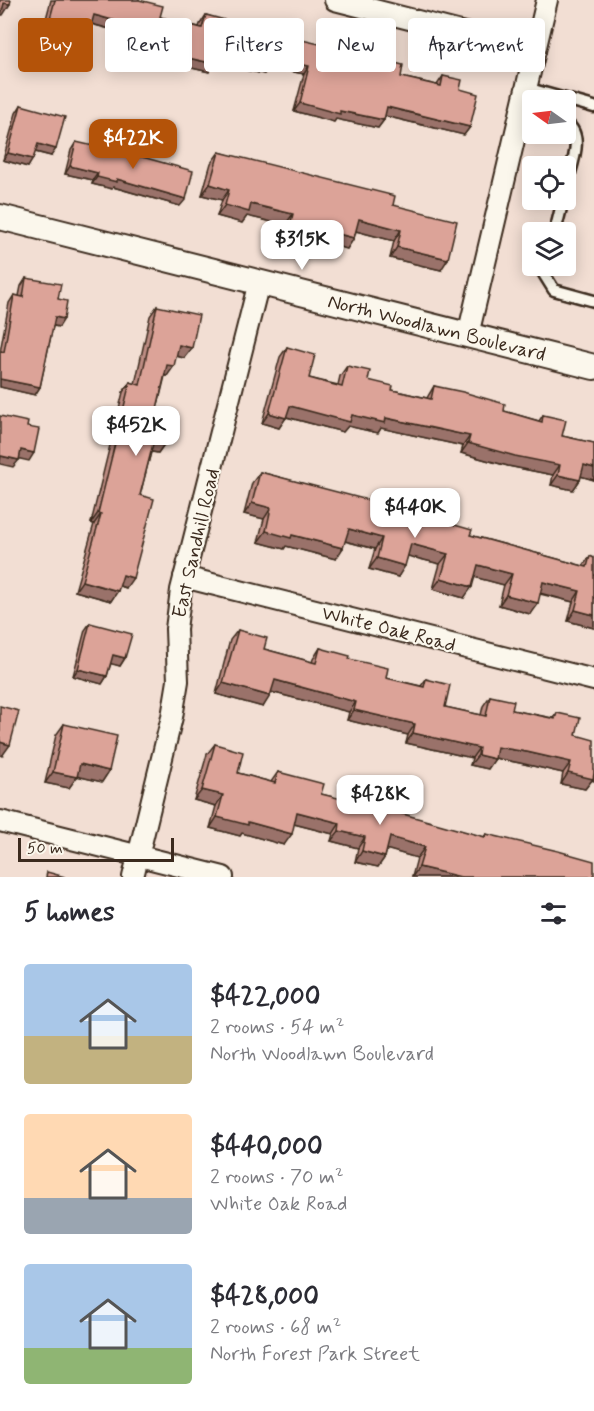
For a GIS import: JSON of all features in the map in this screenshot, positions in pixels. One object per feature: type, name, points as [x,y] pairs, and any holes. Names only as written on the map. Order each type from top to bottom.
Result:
[{"type":"street","points":[[335,0],[408,19]]},
{"type":"street","points":[[543,18],[547,0]]},
{"type":"street","points":[[526,88],[530,72]]},
{"type":"street","points":[[468,335],[522,133]]},
{"type":"street","name":"North Woodlawn Boulevard","points":[[0,217],[594,367]]},
{"type":"street","name":"East Sandhill Road","points":[[132,877],[172,717],[178,681],[177,607],[259,282]]},
{"type":"street","name":"White Oak Road","points":[[184,577],[594,680]]},
{"type":"street","points":[[0,820],[223,877]]},
{"type":"lane","points":[[526,88],[594,107]]},
{"type":"lane","points":[[573,156],[576,136]]},
{"type":"lane","points":[[545,276],[554,290],[594,301]]},
{"type":"building","points":[[0,0],[11,0],[10,4],[4,3],[1,15],[0,15]]},
{"type":"building","points":[[55,0],[139,0],[163,6],[160,17],[164,18],[105,18],[94,15],[93,19],[50,18]]},
{"type":"building","points":[[204,22],[204,62],[192,59],[192,25],[202,28]]},
{"type":"building","points":[[304,40],[316,43],[316,72],[396,72],[396,63],[403,65],[401,77],[441,86],[443,76],[462,80],[460,89],[478,94],[470,127],[387,107],[384,120],[340,111],[340,114],[300,103],[309,66],[304,65]]},
{"type":"building","points":[[21,105],[65,117],[56,149],[38,144],[33,159],[8,153]]},
{"type":"building","points":[[76,142],[193,171],[186,199],[117,179],[117,182],[97,177],[98,173],[70,166]]},
{"type":"building","points":[[219,152],[395,196],[393,205],[457,221],[448,259],[397,247],[401,230],[359,219],[354,238],[291,222],[293,214],[251,204],[249,212],[225,205],[229,190],[210,184]]},
{"type":"building","points":[[26,278],[61,284],[58,299],[67,301],[64,319],[55,317],[40,387],[0,379],[0,353],[4,352],[14,295],[23,297]]},
{"type":"building","points":[[157,306],[199,315],[192,348],[179,345],[174,366],[167,365],[156,413],[171,416],[165,443],[154,440],[140,495],[154,499],[133,578],[123,575],[118,591],[82,581],[101,514],[98,513],[130,382],[140,385]]},
{"type":"building","points":[[287,347],[315,355],[309,378],[342,387],[347,366],[370,371],[368,380],[393,386],[392,390],[431,399],[434,386],[505,404],[504,411],[542,422],[543,415],[566,420],[562,436],[594,443],[594,468],[584,465],[580,480],[558,475],[560,465],[468,443],[470,436],[386,418],[385,423],[352,415],[350,422],[290,406],[286,418],[269,413]]},
{"type":"building","points":[[0,416],[28,422],[27,427],[39,429],[34,453],[21,450],[19,460],[1,456],[0,462]]},
{"type":"building","points":[[260,472],[437,518],[437,520],[472,530],[470,535],[587,567],[590,556],[594,558],[594,615],[575,610],[580,591],[543,582],[538,603],[506,595],[512,574],[478,565],[472,587],[441,578],[448,554],[411,544],[405,566],[377,558],[382,538],[349,529],[343,548],[266,531],[271,508],[252,503]]},
{"type":"building","points":[[90,623],[132,634],[125,658],[113,655],[107,676],[78,669]]},
{"type":"building","points":[[238,630],[267,638],[264,649],[316,663],[320,648],[350,656],[349,659],[388,668],[386,678],[424,687],[426,679],[450,685],[445,707],[486,716],[490,696],[514,701],[512,710],[555,719],[557,713],[580,718],[576,735],[594,740],[593,779],[568,773],[571,762],[527,752],[497,747],[495,759],[478,755],[479,748],[413,733],[415,724],[354,710],[356,702],[275,680],[270,696],[223,683]]},
{"type":"building","points":[[0,706],[19,711],[10,745],[0,742]]},
{"type":"building","points":[[64,724],[117,736],[109,771],[80,764],[77,777],[53,772]]},
{"type":"building","points":[[215,744],[243,752],[238,773],[275,783],[278,772],[324,784],[321,794],[485,837],[486,834],[594,861],[594,877],[461,877],[419,867],[425,847],[390,837],[385,857],[362,851],[365,837],[339,831],[340,823],[297,812],[292,834],[248,822],[248,825],[217,817],[223,795],[202,790]]},
{"type":"building","points":[[47,872],[65,877],[46,877]]}]
